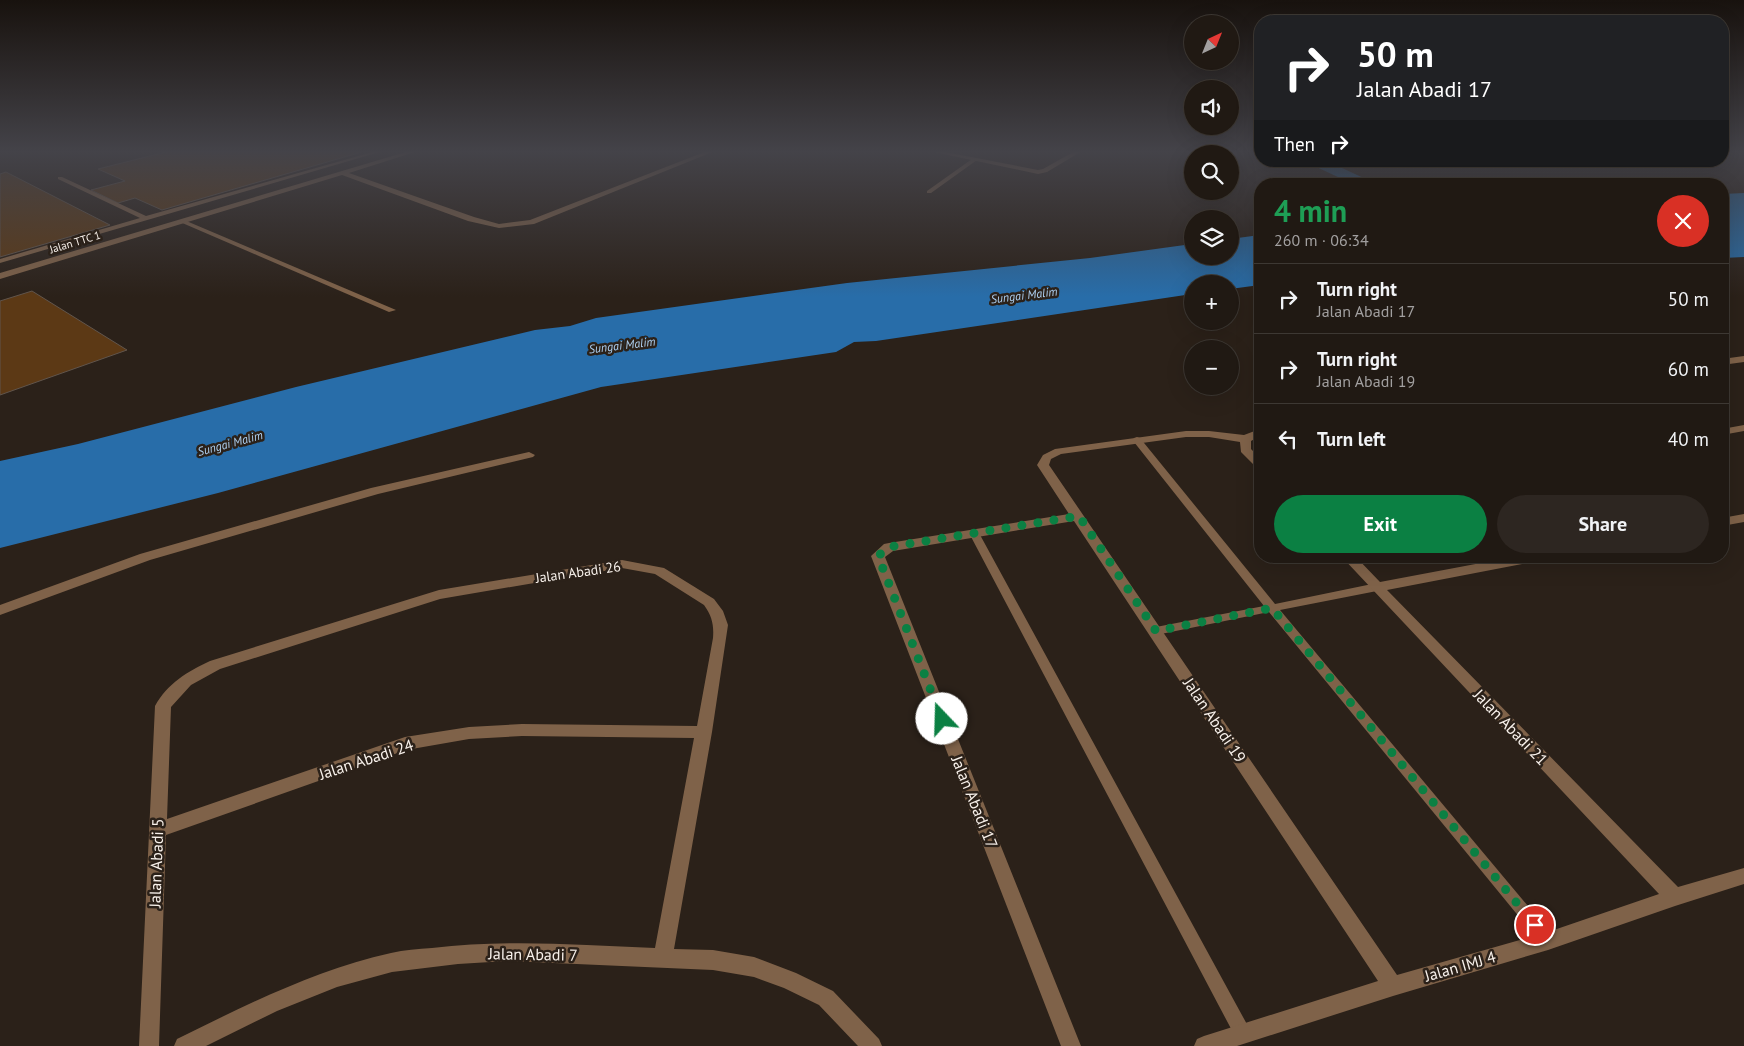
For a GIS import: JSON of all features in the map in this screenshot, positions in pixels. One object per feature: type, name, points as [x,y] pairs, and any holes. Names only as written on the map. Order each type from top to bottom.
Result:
[{"type":"street","name":"Jalan TTC 1","points":[[0,276],[253,200]]},
{"type":"street","points":[[417,200],[471,219],[499,226],[531,222],[588,200]]},
{"type":"street","points":[[1729,361],[1744,359]]},
{"type":"street","points":[[1136,440],[1186,434],[1246,439],[1254,435]]},
{"type":"street","points":[[1246,439],[1245,450],[1254,459]]},
{"type":"street","name":"Jalan Abadi 19","points":[[1136,440],[1059,451],[1049,454],[1044,460],[1044,465],[1393,986]]},
{"type":"street","points":[[0,610],[145,557],[375,491],[529,455]]},
{"type":"street","name":"Jalan Abadi 17","points":[[1071,1046],[878,556],[889,547],[1079,516]]},
{"type":"street","points":[[1729,521],[1744,518]]},
{"type":"street","name":"Jalan Abadi 21","points":[[1355,563],[1675,897]]},
{"type":"street","points":[[1377,587],[1506,563]]},
{"type":"street","name":"Jalan Abadi 26","points":[[180,686],[197,673],[216,664],[439,595],[622,564],[659,571],[709,602],[716,611],[721,625],[704,732],[663,958]]},
{"type":"street","name":"Jalan Abadi 5","points":[[149,1046],[163,706],[180,686]]},
{"type":"street","name":"Jalan Abadi 24","points":[[158,830],[414,742],[468,733],[522,730],[704,732]]},
{"type":"street","name":"Jalan IMJ 4","points":[[1204,1046],[1393,986],[1548,940],[1744,876]]},
{"type":"street","name":"Jalan Abadi 7","points":[[184,1046],[270,1004],[337,977],[392,962],[458,954],[506,951],[713,960],[754,967],[789,980],[826,998],[872,1046]]},
{"type":"lane","points":[[106,200],[145,218]]},
{"type":"lane","points":[[0,261],[209,200]]},
{"type":"lane","points":[[182,221],[392,310]]},
{"type":"lane","points":[[1729,431],[1744,428]]},
{"type":"lane","points":[[1136,440],[1272,608],[1548,940]]},
{"type":"lane","points":[[974,533],[1243,1034]]},
{"type":"lane","points":[[1156,631],[1377,587]]},
{"type":"water","points":[[1729,200],[1744,200],[1744,257],[1729,258]]},
{"type":"water","name":"Sungai Malim","points":[[1254,236],[1254,286],[1239,288],[1239,275],[1184,275],[1184,295],[876,341],[854,342],[836,352],[601,387],[218,493],[0,548],[0,461],[78,444],[296,387],[535,330],[570,326],[596,318],[847,283],[1090,258],[1184,245],[1184,265],[1239,265],[1239,238]]},
{"type":"building","points":[[0,200],[61,200],[110,225],[0,257]]},
{"type":"building","points":[[111,200],[129,200],[118,203]]},
{"type":"building","points":[[139,200],[197,200],[162,210]]},
{"type":"building","points":[[32,291],[127,350],[0,395],[0,301]]},
{"type":"route","points":[[942,719],[878,556],[881,551],[889,547],[1079,516],[1156,631],[1272,608],[1535,925]]}]
